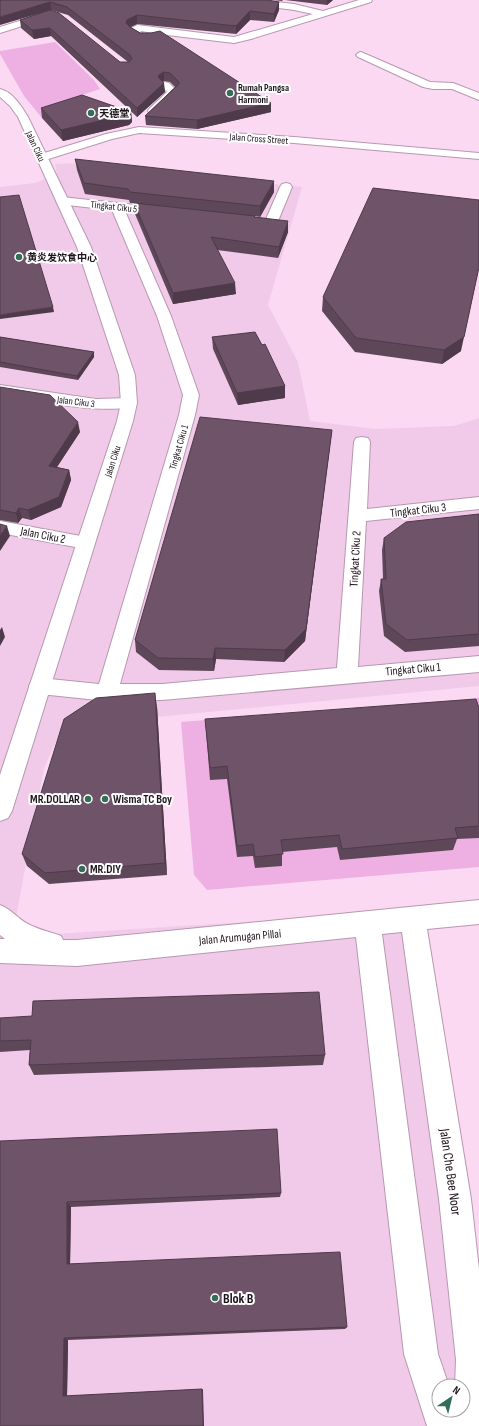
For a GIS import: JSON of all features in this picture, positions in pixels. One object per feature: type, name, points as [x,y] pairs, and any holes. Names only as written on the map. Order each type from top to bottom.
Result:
[{"type":"street","points":[[240,0],[294,7],[321,13]]},
{"type":"street","points":[[165,32],[222,40],[234,40],[368,0]]},
{"type":"street","points":[[0,30],[55,15]]},
{"type":"street","points":[[361,55],[427,85],[438,87],[447,85],[453,86],[479,97]]},
{"type":"street","points":[[132,131],[173,92],[165,85]]},
{"type":"street","name":"Jalan Ciku","points":[[0,92],[14,104],[23,117],[84,247],[127,375],[129,403],[125,421],[0,811]]},
{"type":"street","points":[[0,108],[13,111],[23,117]]},
{"type":"street","name":"Jalan Cross Street","points":[[42,158],[132,131],[145,130],[479,156]]},
{"type":"street","points":[[232,219],[271,223],[286,188]]},
{"type":"street","name":"Tingkat Ciku 5","points":[[62,201],[140,209]]},
{"type":"street","name":"Tingkat Ciku 1","points":[[107,692],[187,415],[191,395],[164,316],[117,207]]},
{"type":"street","name":"Jalan Ciku 3","points":[[0,390],[96,404],[129,403]]},
{"type":"street","name":"Tingkat Ciku 2","points":[[347,675],[362,442]]},
{"type":"street","name":"Tingkat Ciku 3","points":[[357,516],[479,503]]},
{"type":"street","name":"Jalan Ciku 2","points":[[0,527],[86,543]]},
{"type":"street","name":"Tingkat Ciku 1","points":[[40,686],[107,692],[162,692],[479,664]]},
{"type":"street","name":"Jalan Arumugan Pillai","points":[[0,951],[77,953],[413,920],[479,912]]},
{"type":"street","points":[[0,917],[8,927],[26,938],[77,953]]},
{"type":"street","name":"Jalan Che Bee Noor","points":[[413,920],[455,1199],[473,1360],[470,1426]]},
{"type":"street","points":[[368,924],[421,1354],[431,1383]]},
{"type":"shaded area","points":[[55,42],[94,80],[100,89],[67,100],[42,118],[24,96],[0,54],[0,51]]},
{"type":"shaded area","points":[[81,163],[302,187],[268,305],[298,362],[310,421],[375,429],[454,426],[479,418],[479,686],[63,726],[44,768],[16,917],[38,935],[423,911],[477,1263],[479,1263],[479,1426],[0,1426],[0,187],[35,183],[57,174],[55,164]]},
{"type":"shaded area","points":[[479,698],[479,867],[207,890],[194,875],[181,722]]},
{"type":"building","points":[[0,0],[267,0],[279,2],[274,14],[250,11],[236,26],[137,15],[127,20],[126,23],[140,33],[160,31],[271,103],[197,120],[145,116],[179,84],[179,82],[170,73],[164,72],[159,75],[158,77],[164,83],[137,108],[50,28],[32,30],[20,20],[50,10],[59,13],[120,62],[129,62],[132,59],[130,55],[67,7],[50,2],[0,17]]},
{"type":"building","points":[[82,95],[131,112],[129,114],[61,130],[41,108]]},
{"type":"building","points":[[75,159],[274,181],[260,206],[130,192],[128,189],[84,183]]},
{"type":"building","points":[[373,188],[479,200],[479,267],[464,337],[444,350],[356,338],[323,297]]},
{"type":"building","name":"黄炎发饮食中心","points":[[19,195],[53,307],[0,315],[0,197]]},
{"type":"building","points":[[134,203],[288,221],[279,247],[211,237],[235,283],[173,293]]},
{"type":"building","points":[[255,332],[262,345],[265,344],[285,386],[237,393],[212,337]]},
{"type":"building","points":[[0,337],[94,352],[77,376],[0,362]]},
{"type":"building","points":[[0,387],[50,395],[78,422],[49,466],[69,470],[59,497],[28,510],[19,508],[16,513],[0,510]]},
{"type":"building","points":[[200,417],[332,430],[306,629],[285,650],[215,648],[213,659],[158,658],[135,640]]},
{"type":"building","points":[[479,514],[479,634],[407,640],[386,624],[381,579],[386,579],[384,538],[406,522]]},
{"type":"building","points":[[0,524],[7,526],[0,536]]},
{"type":"building","name":"Wisma TC Boy","points":[[155,693],[165,863],[45,873],[22,854],[64,719],[96,698]]},
{"type":"building","points":[[476,699],[479,708],[479,826],[455,828],[458,838],[342,849],[339,835],[281,840],[283,854],[255,857],[253,844],[237,846],[227,766],[210,768],[205,719]]},
{"type":"building","points":[[319,992],[325,1055],[29,1065],[31,1040],[0,1041],[0,1018],[32,1016],[33,1001]]},
{"type":"building","points":[[277,1129],[281,1193],[67,1202],[67,1264],[340,1252],[347,1327],[64,1338],[63,1396],[202,1389],[203,1426],[0,1426],[0,1141]]},
{"type":"place","name":"Rumah Pangsa Harmoni","points":[[230,93]]},
{"type":"place","name":"天德堂","points":[[91,113]]},
{"type":"place","name":"黄炎发饮食中心","points":[[19,257]]},
{"type":"place","name":"MR.DOLLAR","points":[[88,799]]},
{"type":"place","name":"Wisma TC Boy","points":[[105,799]]},
{"type":"place","name":"MR.DIY","points":[[82,869]]},
{"type":"place","name":"Blok B","points":[[215,1298]]}]
